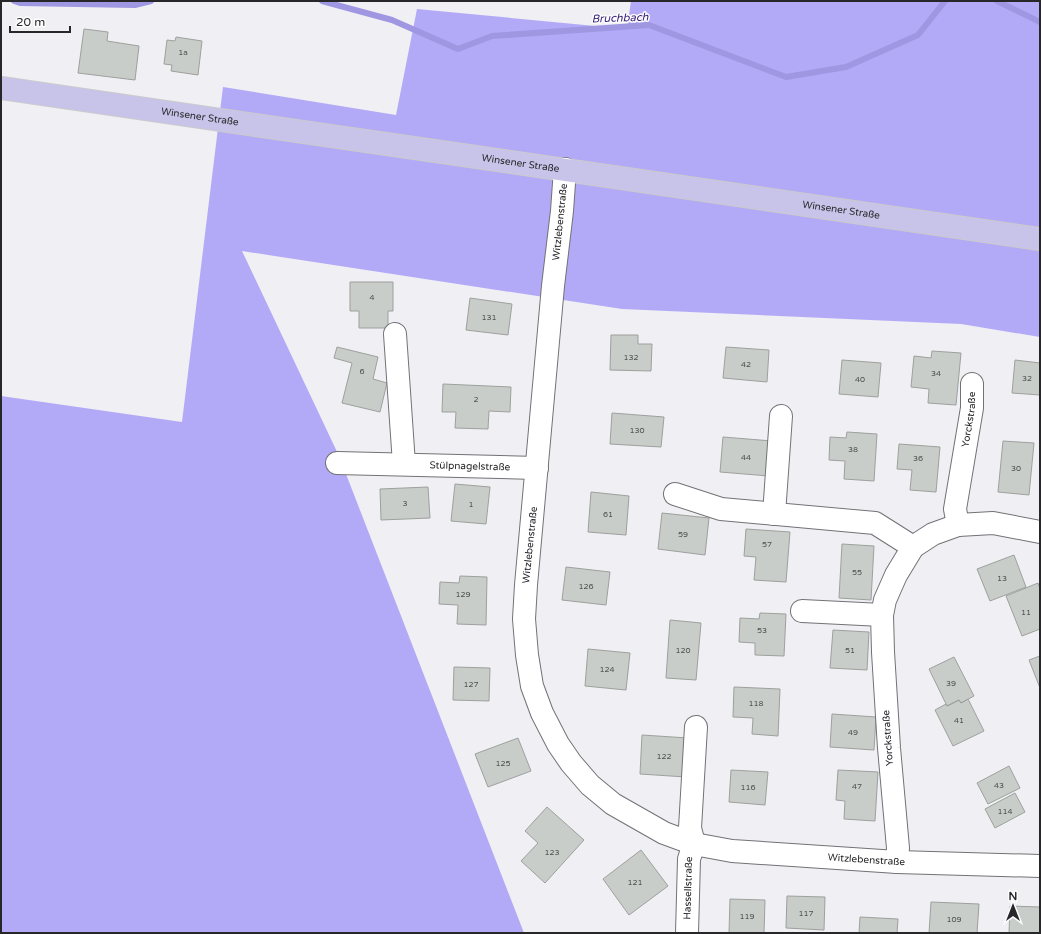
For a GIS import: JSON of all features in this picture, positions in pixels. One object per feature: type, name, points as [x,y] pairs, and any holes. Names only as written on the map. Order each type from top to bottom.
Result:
[{"type":"main road","name":"Winsener Straße","points":[[1,88],[1040,239]]},
{"type":"street","name":"Witzlebenstraße","points":[[565,169],[562,211],[553,286],[524,619],[527,655],[532,686],[542,713],[558,744],[571,763],[590,785],[613,804],[664,833],[694,844],[732,851],[897,862],[1040,866]]},
{"type":"street","points":[[394,334],[404,464]]},
{"type":"street","name":"Yorckstraße","points":[[958,525],[955,509],[972,408],[972,384]]},
{"type":"street","points":[[774,514],[781,416]]},
{"type":"street","name":"Stülpnagelstraße","points":[[337,463],[537,468]]},
{"type":"street","points":[[675,494],[721,509],[875,523],[913,547]]},
{"type":"street","name":"Yorckstraße","points":[[897,862],[898,848],[883,659],[882,615],[885,600],[896,575],[913,547],[933,534],[958,525],[993,523],[1040,532]]},
{"type":"street","points":[[802,611],[882,615]]},
{"type":"street","points":[[694,844],[690,828],[696,727]]},
{"type":"street","name":"Hassellstraße","points":[[687,933],[689,859],[694,844]]},
{"type":"shaded area","points":[[631,1],[1040,1],[1040,337],[961,324],[622,309],[242,251],[339,456],[524,933],[1,933],[1,396],[182,422],[223,87],[396,115],[417,9],[627,29]]},
{"type":"building","points":[[84,29],[108,32],[107,41],[139,46],[135,80],[78,73]]},
{"type":"building","points":[[176,37],[202,41],[198,75],[171,71],[172,65],[164,64],[167,40],[175,41]]},
{"type":"building","points":[[350,282],[393,282],[393,311],[388,311],[388,328],[359,328],[359,311],[350,311]]},
{"type":"building","points":[[470,298],[512,304],[508,335],[466,330]]},
{"type":"building","points":[[611,335],[638,335],[638,344],[652,344],[651,371],[610,370]]},
{"type":"building","points":[[337,347],[378,357],[373,379],[387,383],[380,412],[342,403],[352,363],[334,358]]},
{"type":"building","points":[[726,347],[769,350],[767,382],[723,378]]},
{"type":"building","points":[[932,351],[961,353],[956,405],[928,403],[929,389],[911,387],[914,356],[931,358]]},
{"type":"building","points":[[842,360],[881,363],[878,397],[839,394]]},
{"type":"building","points":[[1015,360],[1040,363],[1040,395],[1012,393]]},
{"type":"building","points":[[443,384],[511,387],[510,412],[489,411],[488,429],[455,428],[456,412],[442,412]]},
{"type":"building","points":[[612,413],[664,417],[661,447],[610,444]]},
{"type":"building","points":[[847,432],[877,434],[874,481],[844,479],[845,461],[829,460],[830,437],[846,438]]},
{"type":"building","points":[[723,437],[772,441],[769,476],[720,472]]},
{"type":"building","points":[[1003,441],[1034,443],[1029,495],[998,492]]},
{"type":"building","points":[[899,444],[940,447],[936,492],[910,490],[912,470],[897,469]]},
{"type":"building","points":[[455,484],[490,487],[486,524],[451,521]]},
{"type":"building","points":[[428,487],[430,518],[381,520],[380,489]]},
{"type":"building","points":[[591,492],[629,496],[626,535],[588,532]]},
{"type":"building","points":[[662,513],[709,518],[705,555],[658,549]]},
{"type":"building","points":[[746,529],[790,532],[786,582],[754,580],[756,557],[744,556]]},
{"type":"building","points":[[842,544],[874,546],[871,600],[839,598]]},
{"type":"building","points":[[1014,555],[1026,587],[990,601],[977,569]]},
{"type":"building","points":[[566,567],[610,572],[606,605],[562,600]]},
{"type":"building","points":[[460,576],[487,577],[486,625],[457,624],[458,605],[439,604],[440,582],[459,583]]},
{"type":"building","points":[[1038,583],[1040,589],[1040,629],[1022,636],[1006,596]]},
{"type":"building","points":[[760,613],[786,614],[784,656],[755,655],[755,643],[739,642],[740,618],[759,619]]},
{"type":"building","points":[[670,620],[701,623],[696,680],[666,678]]},
{"type":"building","points":[[833,630],[869,632],[867,670],[830,668]]},
{"type":"building","points":[[588,649],[630,653],[626,690],[585,686]]},
{"type":"building","points":[[1040,656],[1040,688],[1029,660]]},
{"type":"building","points":[[954,657],[974,696],[961,703],[959,700],[947,706],[929,669]]},
{"type":"building","points":[[454,667],[490,668],[489,701],[453,700]]},
{"type":"building","points":[[734,687],[780,689],[778,736],[752,734],[753,718],[733,717]]},
{"type":"building","points":[[968,699],[984,731],[953,746],[935,710],[946,704],[947,706],[959,700],[961,703]]},
{"type":"building","points":[[832,714],[876,717],[874,750],[830,747]]},
{"type":"building","points":[[642,735],[688,738],[686,777],[640,774]]},
{"type":"building","points":[[518,738],[531,771],[488,787],[475,754]]},
{"type":"building","points":[[1009,766],[1020,788],[988,804],[977,783]]},
{"type":"building","points":[[731,770],[768,772],[765,805],[729,802]]},
{"type":"building","points":[[838,770],[878,772],[875,821],[844,819],[845,801],[836,800]]},
{"type":"building","points":[[1015,793],[1025,812],[995,828],[985,809]]},
{"type":"building","points":[[547,807],[584,840],[545,883],[521,861],[538,843],[525,831]]},
{"type":"building","points":[[641,850],[668,886],[629,915],[603,879]]},
{"type":"building","points":[[787,896],[825,897],[824,930],[786,928]]},
{"type":"building","points":[[730,899],[765,900],[764,933],[729,933]]},
{"type":"building","points":[[931,902],[979,904],[977,933],[929,933]]},
{"type":"building","points":[[1010,906],[1040,907],[1040,933],[1009,933]]},
{"type":"building","points":[[860,917],[898,919],[897,933],[859,933]]},
{"type":"waterway","name":"Bruchbach","points":[[14,1],[20,3],[135,5],[151,1]]},
{"type":"waterway","name":"Bruchbach","points":[[322,1],[392,20],[458,49],[492,36],[649,25],[786,77],[846,67],[918,35],[945,1]]},
{"type":"waterway","points":[[997,1],[1040,22]]}]
